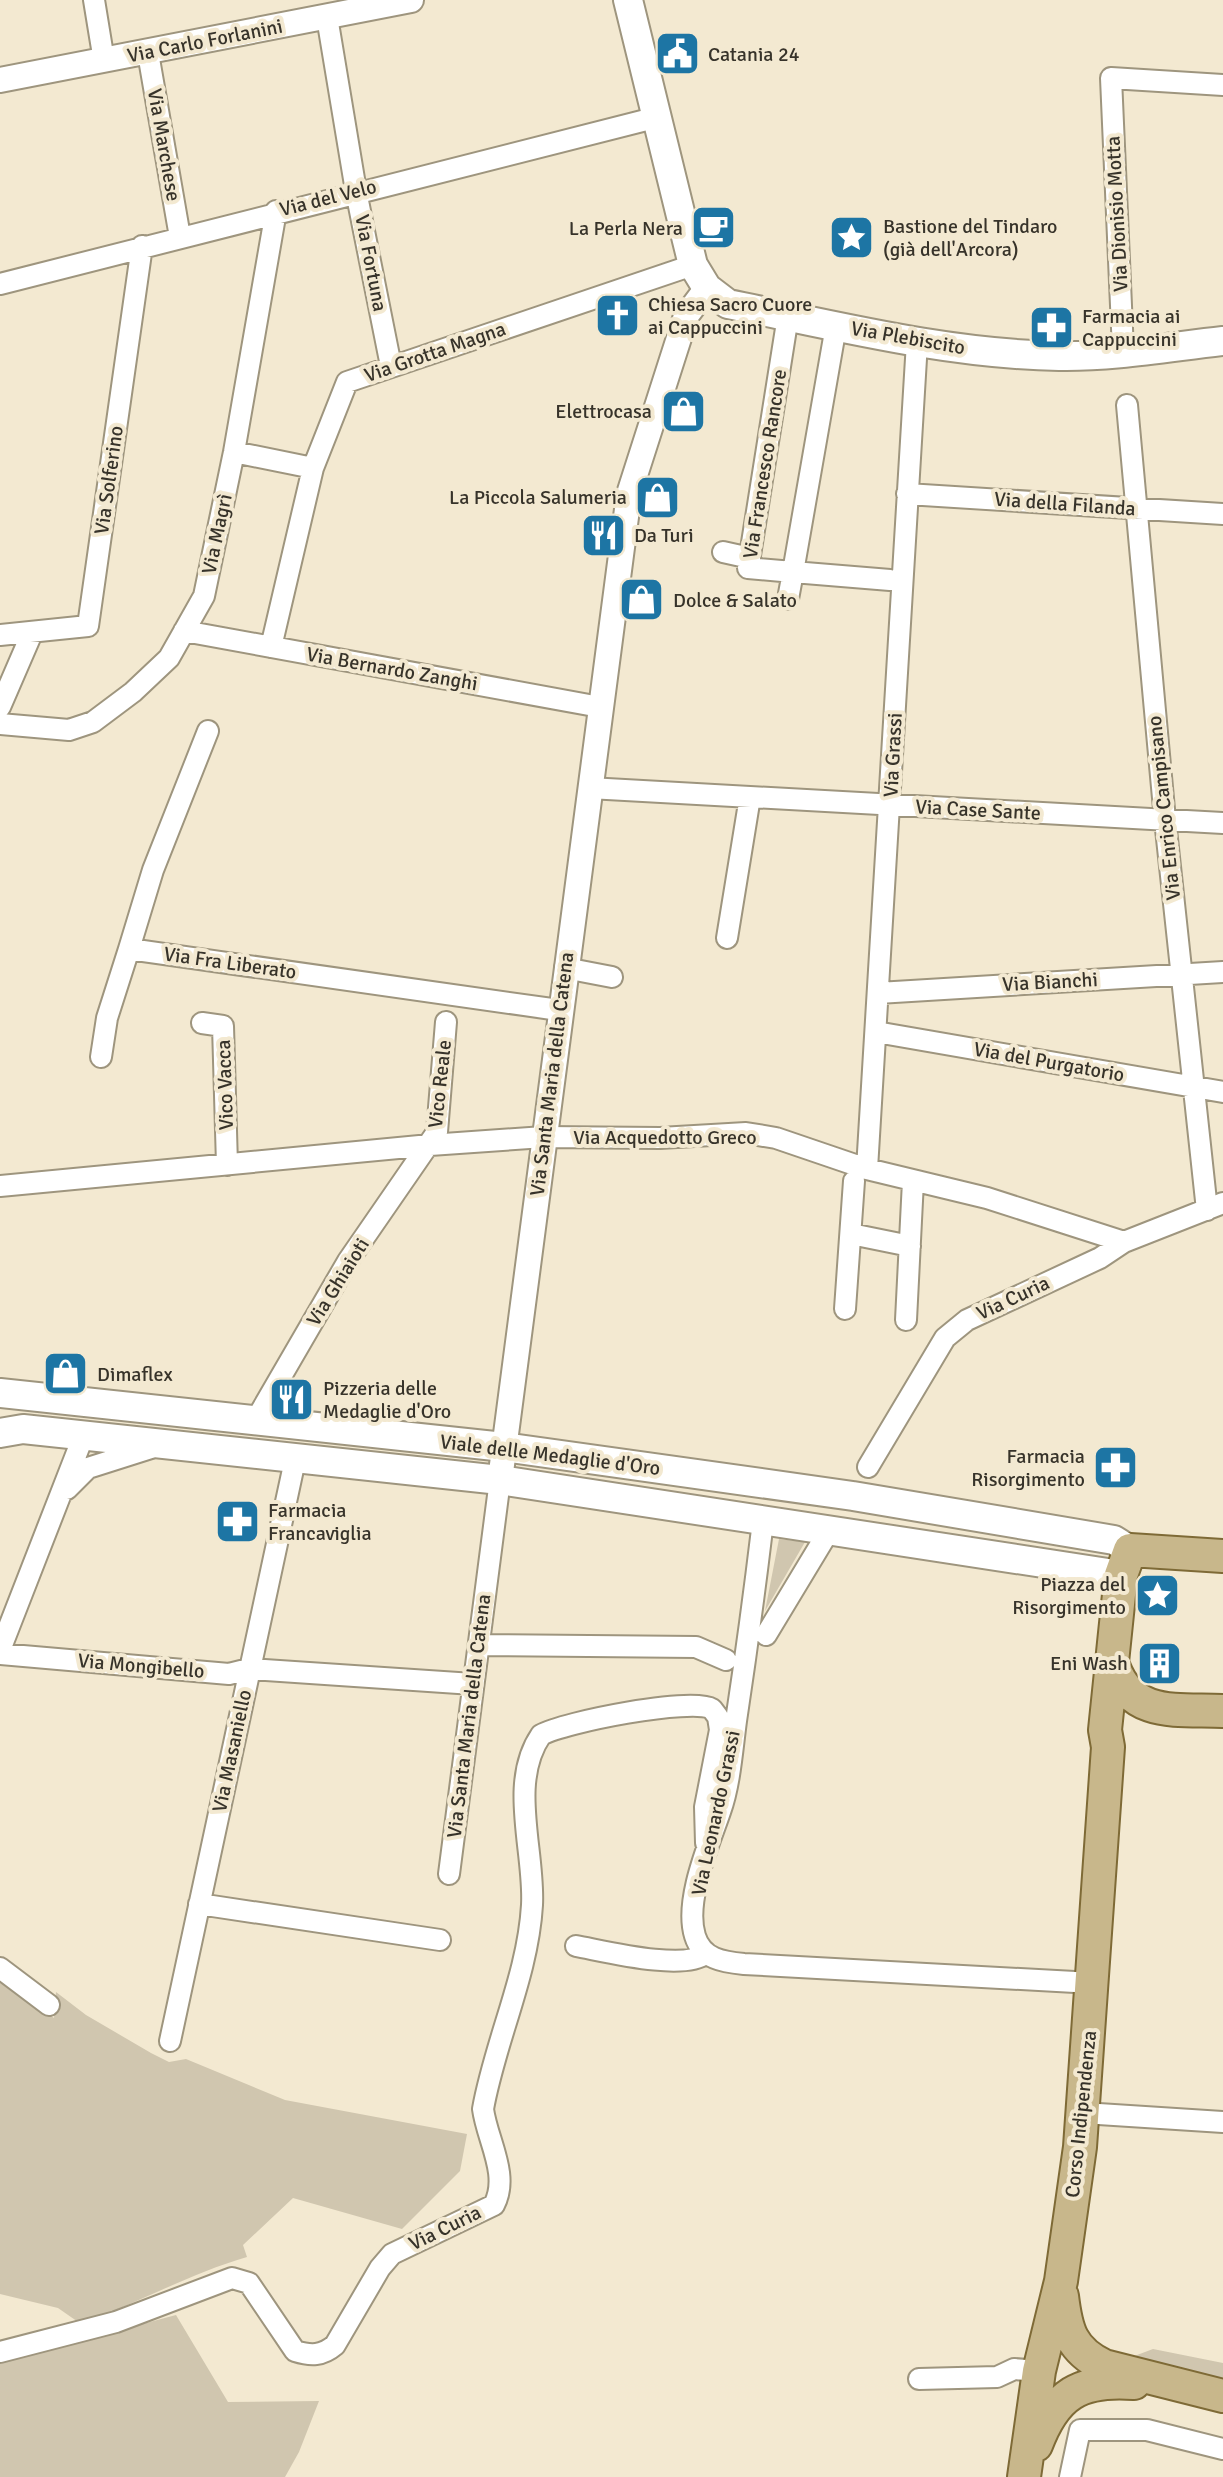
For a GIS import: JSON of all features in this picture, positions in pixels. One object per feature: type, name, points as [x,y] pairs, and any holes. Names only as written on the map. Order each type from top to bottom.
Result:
[{"type":"main road","points":[[628,0],[700,276]]},
{"type":"main road","name":"Via Plebiscito","points":[[700,276],[728,304],[917,342],[1001,353],[1063,356],[1223,341]]},
{"type":"main road","name":"Viale delle Medaglie d'Oro","points":[[0,1393],[254,1423],[504,1447],[795,1488],[1114,1540],[1115,1565],[777,1523],[500,1480],[23,1429],[0,1433]]},
{"type":"main road","points":[[1115,1565],[1223,1556]]},
{"type":"main road","name":"Corso Indipendenza","points":[[1024,2477],[1039,2371],[1061,2281],[1083,2113],[1108,1747],[1105,1730],[1108,1688],[1114,1668],[1115,1565]]},
{"type":"main road","points":[[1114,1668],[1125,1692],[1150,1707],[1223,1711]]},
{"type":"main road","points":[[1108,1747],[1121,1725],[1150,1707]]},
{"type":"main road","points":[[1061,2281],[1067,2332],[1078,2350],[1104,2366],[1223,2396]]},
{"type":"main road","points":[[1024,2477],[1049,2415],[1067,2396],[1101,2383],[1173,2385]]},
{"type":"street","points":[[94,0],[104,61]]},
{"type":"street","name":"Via Carlo Forlanini","points":[[0,80],[411,0]]},
{"type":"street","name":"Via Fortuna","points":[[327,17],[356,191],[391,366]]},
{"type":"street","name":"Via Marchese","points":[[148,53],[180,237]]},
{"type":"street","name":"Via Dionisio Motta","points":[[1123,351],[1111,78],[1223,85]]},
{"type":"street","name":"Via del Velo","points":[[3,283],[276,211],[658,117]]},
{"type":"street","name":"Via Magrì","points":[[0,724],[69,730],[93,722],[133,692],[169,658],[204,596],[234,452],[276,211]]},
{"type":"street","name":"Via Solferino","points":[[0,635],[88,626],[142,246]]},
{"type":"street","name":"Via Grotta Magna","points":[[271,647],[313,468],[347,382],[391,366],[700,276]]},
{"type":"street","name":"Via Santa Maria della Catena","points":[[449,1874],[559,1010],[629,494],[700,276]]},
{"type":"street","points":[[0,303],[3,283]]},
{"type":"street","name":"Via Francesco Rancore","points":[[788,316],[748,568],[793,572]]},
{"type":"street","points":[[788,599],[836,326]]},
{"type":"street","name":"Via Grassi","points":[[845,1309],[876,1032],[917,342]]},
{"type":"street","name":"Via Enrico Campisano","points":[[1127,405],[1134,508],[1192,1087],[1218,1208]]},
{"type":"street","points":[[234,452],[313,468]]},
{"type":"street","name":"Via della Filanda","points":[[907,494],[1223,514]]},
{"type":"street","points":[[723,552],[750,558]]},
{"type":"street","points":[[793,572],[890,580]]},
{"type":"street","name":"Via Bernardo Zanghi","points":[[184,631],[600,707]]},
{"type":"street","points":[[0,707],[32,633]]},
{"type":"street","points":[[101,1057],[107,1018],[153,870],[208,731]]},
{"type":"street","name":"Via Case Sante","points":[[589,788],[1223,823]]},
{"type":"street","points":[[727,938],[750,797]]},
{"type":"street","name":"Via Fra Liberato","points":[[129,949],[559,1010]]},
{"type":"street","points":[[565,968],[612,977]]},
{"type":"street","name":"Via Bianchi","points":[[878,993],[1223,972]]},
{"type":"street","name":"Vico Reale","points":[[430,1145],[437,1132],[446,1022]]},
{"type":"street","name":"Vico Vacca","points":[[202,1023],[223,1026],[227,1165]]},
{"type":"street","name":"Via del Purgatorio","points":[[876,1032],[1223,1092]]},
{"type":"street","name":"Via Acquedotto Greco","points":[[0,1186],[430,1145],[544,1137],[660,1138],[746,1133],[776,1138],[860,1175],[913,1181],[987,1198],[1124,1242]]},
{"type":"street","name":"Via Ghiaioti","points":[[254,1423],[348,1261],[430,1145]]},
{"type":"street","points":[[906,1320],[913,1181]]},
{"type":"street","name":"Via Curia","points":[[868,1467],[945,1338],[955,1328],[985,1309],[1100,1258],[1124,1242],[1218,1208]]},
{"type":"street","points":[[851,1234],[910,1246]]},
{"type":"street","points":[[0,1652],[83,1437]]},
{"type":"street","points":[[59,1503],[88,1468],[160,1445]]},
{"type":"street","name":"Via Masaniello","points":[[170,2041],[295,1460]]},
{"type":"street","name":"Via Leonardo Grassi","points":[[705,1954],[693,1927],[706,1843],[721,1811],[777,1523],[795,1488]]},
{"type":"street","points":[[766,1635],[830,1529]]},
{"type":"street","points":[[479,1645],[696,1647],[726,1660]]},
{"type":"street","name":"Via Mongibello","points":[[0,1652],[229,1674],[249,1669],[473,1684]]},
{"type":"street","name":"Via Curia","points":[[0,2352],[116,2322],[232,2278],[249,2283],[295,2351],[314,2355],[326,2353],[335,2345],[380,2268],[392,2254],[494,2205],[500,2193],[501,2177],[485,2128],[483,2109],[507,2024],[532,1907],[525,1797],[531,1754],[541,1735],[597,1718],[700,1705],[712,1709],[720,1722],[705,1807],[706,1843]]},
{"type":"street","points":[[199,1904],[440,1940]]},
{"type":"street","points":[[576,1946],[657,1959],[691,1960],[705,1954],[744,1964],[1093,1983]]},
{"type":"street","points":[[0,1968],[49,2005]]},
{"type":"street","points":[[1083,2113],[1223,2122]]},
{"type":"street","points":[[919,2379],[997,2377],[1014,2369],[1039,2371]]},
{"type":"street","points":[[1070,2477],[1080,2430],[1147,2430],[1223,2449]]},
{"type":"shaded area","points":[[779,1539],[805,1542],[765,1611]]},
{"type":"shaded area","points":[[0,1977],[54,2018],[56,1992],[86,2015],[169,2062],[186,2059],[285,2100],[467,2134],[460,2171],[402,2229],[293,2198],[243,2245],[247,2257],[81,2324],[58,2308],[0,2294]]},
{"type":"shaded area","points":[[176,2315],[228,2402],[319,2401],[299,2452],[285,2477],[0,2477],[0,2362]]},
{"type":"shaded area","points":[[1153,2349],[1223,2363],[1223,2384],[1129,2358]]},
{"type":"place","name":"Catania 24","points":[[677,54]]},
{"type":"place","name":"La Perla Nera","points":[[714,228]]},
{"type":"place","name":"Bastione del Tindaro (già dell'Arcora)","points":[[852,237]]},
{"type":"place","name":"Chiesa Sacro Cuore ai Cappuccini","points":[[617,316]]},
{"type":"place","name":"Farmacia ai Cappuccini","points":[[1051,327]]},
{"type":"place","name":"Elettrocasa","points":[[683,411]]},
{"type":"place","name":"La Piccola Salumeria","points":[[658,497]]},
{"type":"place","name":"Da Turi","points":[[603,535]]},
{"type":"place","name":"Dolce & Salato","points":[[642,600]]},
{"type":"place","name":"Dimaflex","points":[[66,1374]]},
{"type":"place","name":"Pizzeria delle Medaglie d'Oro","points":[[292,1399]]},
{"type":"place","name":"Farmacia Risorgimento","points":[[1116,1467]]},
{"type":"place","name":"Farmacia Francaviglia","points":[[237,1522]]},
{"type":"place","name":"Piazza del Risorgimento","points":[[1157,1595]]},
{"type":"place","name":"Eni Wash","points":[[1159,1663]]}]
